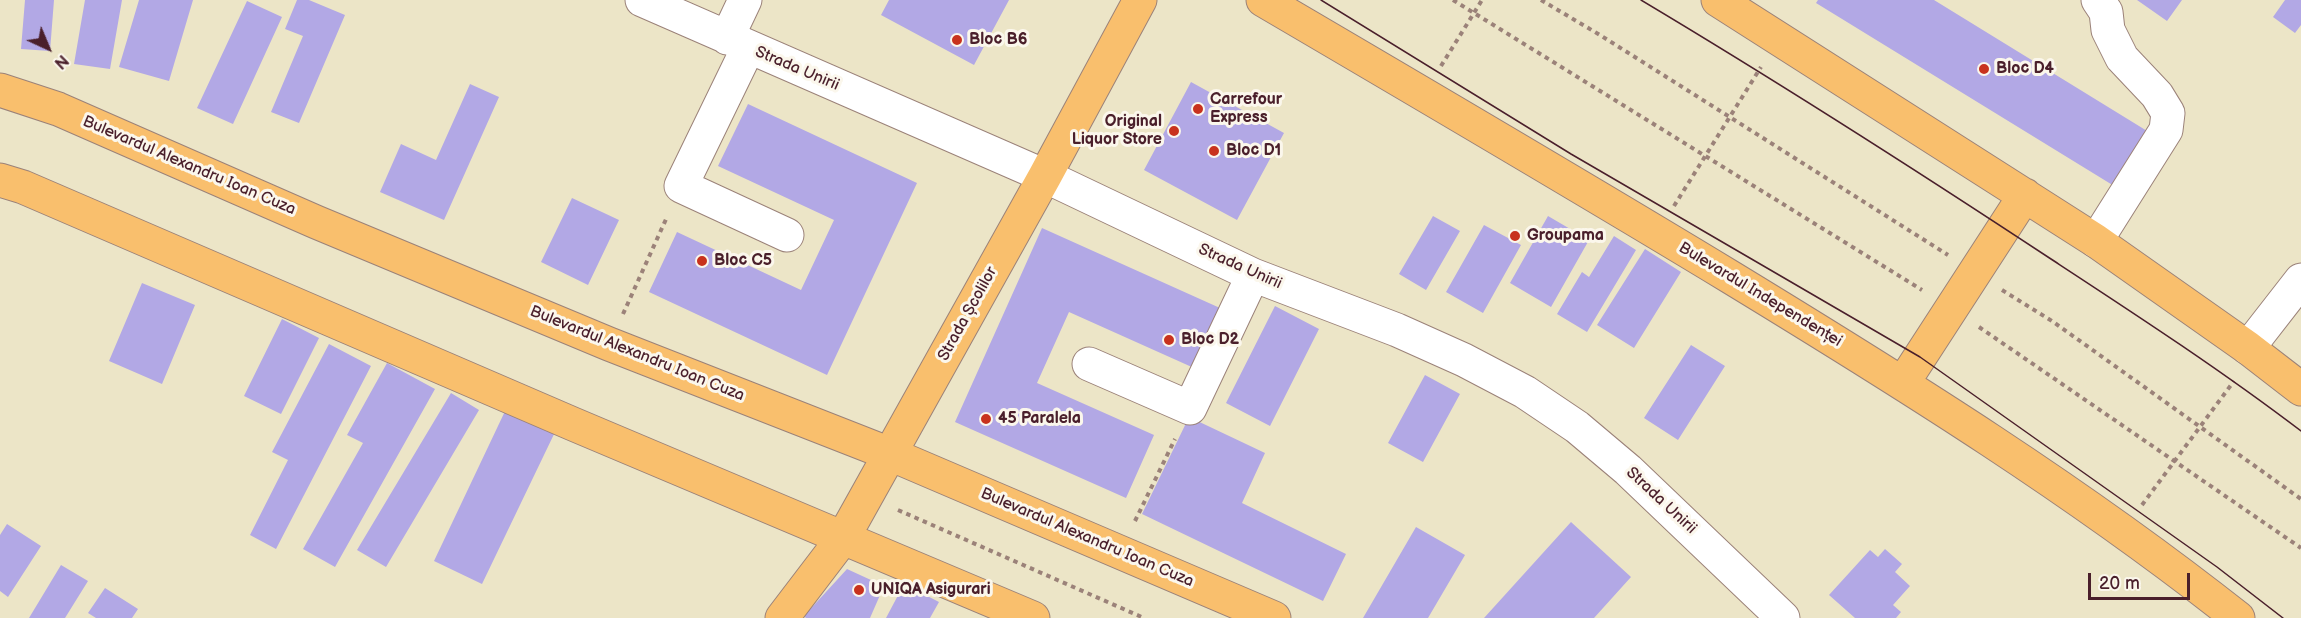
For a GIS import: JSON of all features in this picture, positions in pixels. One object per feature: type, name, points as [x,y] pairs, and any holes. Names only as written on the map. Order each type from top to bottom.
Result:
[{"type":"main road","name":"Strada Școlilor","points":[[782,618],[843,538],[1045,176],[1140,0]]},
{"type":"main road","name":"Bulevardul Independenței","points":[[1263,0],[1658,233],[1903,383],[2001,446],[2122,530],[2238,618]]},
{"type":"main road","points":[[1721,1],[2096,241],[2251,351],[2301,390]]},
{"type":"main road","name":"Bulevardul Alexandru Ioan Cuza","points":[[0,90],[58,109],[316,222],[609,344],[890,454],[1274,618]]},
{"type":"main road","points":[[0,180],[23,187],[1033,618]]},
{"type":"main road","points":[[1903,383],[2025,195]]},
{"type":"street","name":"Strada Unirii","points":[[642,0],[1045,176],[1253,275],[1397,330],[1464,360],[1525,392],[1577,427],[1628,470],[1783,618]]},
{"type":"street","points":[[746,0],[738,43],[681,186],[787,235]]},
{"type":"street","points":[[2096,241],[2166,130],[2168,112],[2157,94],[2122,58],[2109,30],[2106,12],[2098,0]]},
{"type":"street","points":[[1089,364],[1190,408],[1253,275]]},
{"type":"street","points":[[2251,351],[2301,280]]},
{"type":"path","points":[[1453,0],[1952,308],[2301,548]]},
{"type":"path","points":[[1424,95],[1482,0]]},
{"type":"path","points":[[1541,0],[1731,117],[2052,321],[2301,500]]},
{"type":"path","points":[[1658,233],[1779,38]]},
{"type":"path","points":[[609,344],[681,186]]},
{"type":"path","points":[[2122,530],[2200,428],[2251,351]]},
{"type":"path","points":[[1120,551],[1190,408]]},
{"type":"path","points":[[866,496],[1144,618]]},
{"type":"building","points":[[25,0],[54,0],[50,51],[21,49]]},
{"type":"building","points":[[85,0],[122,0],[110,69],[74,64]]},
{"type":"building","points":[[139,0],[193,0],[169,81],[119,67]]},
{"type":"building","points":[[297,0],[309,0],[345,15],[299,123],[271,112],[303,36],[285,29]]},
{"type":"building","name":"Bloc B6","points":[[889,0],[1009,0],[974,65],[881,15]]},
{"type":"building","name":"Bloc D4","points":[[1818,0],[1934,0],[2152,134],[2119,189],[1816,3]]},
{"type":"building","points":[[2137,0],[2182,0],[2167,21]]},
{"type":"building","points":[[2285,0],[2301,0],[2301,25],[2295,33],[2273,17]]},
{"type":"building","points":[[247,1],[282,17],[233,124],[197,108]]},
{"type":"building","name":"Bloc D1","points":[[1191,82],[1284,133],[1237,220],[1144,170]]},
{"type":"building","points":[[470,84],[499,97],[444,220],[380,192],[401,144],[436,160]]},
{"type":"building","name":"Bloc C5","points":[[748,104],[917,183],[827,375],[649,292],[677,232],[801,290],[834,220],[718,166]]},
{"type":"building","points":[[572,198],[619,220],[588,285],[541,262]]},
{"type":"building","points":[[1433,216],[1460,231],[1426,290],[1399,274]]},
{"type":"building","points":[[1548,216],[1589,240],[1551,307],[1510,283]]},
{"type":"building","points":[[1484,225],[1521,245],[1483,313],[1446,292]]},
{"type":"building","name":"Bloc D2","points":[[1042,228],[1220,308],[1194,368],[1069,312],[1037,383],[1154,435],[1126,498],[955,422]]},
{"type":"building","points":[[1614,236],[1636,250],[1587,332],[1557,314],[1582,272],[1589,277]]},
{"type":"building","points":[[1645,249],[1681,272],[1634,348],[1597,325]]},
{"type":"building","points":[[142,283],[195,305],[162,384],[109,361]]},
{"type":"building","points":[[1275,306],[1319,329],[1270,426],[1226,403]]},
{"type":"building","points":[[282,319],[319,338],[281,414],[244,396]]},
{"type":"building","points":[[329,344],[371,366],[276,549],[250,535],[288,460],[272,452]]},
{"type":"building","points":[[1691,345],[1725,366],[1678,440],[1644,418]]},
{"type":"building","points":[[387,363],[435,389],[335,567],[303,549],[363,443],[347,435]]},
{"type":"building","points":[[1425,375],[1460,394],[1423,462],[1388,443]]},
{"type":"building","points":[[451,393],[479,410],[386,567],[357,550]]},
{"type":"building","points":[[507,407],[556,430],[482,584],[434,561]]},
{"type":"building","points":[[1189,417],[1265,453],[1242,503],[1346,554],[1323,601],[1142,514]]},
{"type":"building","points":[[1571,522],[1631,577],[1594,618],[1484,618]]},
{"type":"building","points":[[7,524],[41,546],[8,597],[0,591],[0,535]]},
{"type":"building","points":[[1416,527],[1465,555],[1428,618],[1363,618]]},
{"type":"building","points":[[1885,549],[1902,564],[1895,572],[1910,586],[1893,605],[1901,612],[1896,618],[1855,618],[1829,595],[1870,550],[1878,557]]},
{"type":"building","points":[[61,565],[88,581],[65,618],[29,618]]},
{"type":"building","points":[[847,569],[884,586],[870,618],[806,618],[804,616]]},
{"type":"building","points":[[904,584],[939,602],[930,618],[886,618]]},
{"type":"building","points":[[105,588],[138,609],[132,618],[96,618],[88,613]]},
{"type":"tram line","points":[[1321,0],[1571,154],[1920,357],[2217,567],[2283,618]]},
{"type":"tram line","points":[[1641,0],[1899,160],[2178,343],[2301,431]]},
{"type":"place","name":"Bloc B6","points":[[957,40]]},
{"type":"place","name":"Bloc D4","points":[[1984,69]]},
{"type":"place","name":"Carrefour Express","points":[[1198,109]]},
{"type":"place","name":"Original Liquor Store","points":[[1174,131]]},
{"type":"place","name":"Bloc D1","points":[[1214,151]]},
{"type":"place","name":"Groupama","points":[[1515,236]]},
{"type":"place","name":"Bloc C5","points":[[702,261]]},
{"type":"place","name":"Bloc D2","points":[[1169,340]]},
{"type":"place","name":"45 Paralela","points":[[986,419]]},
{"type":"place","name":"UNIQA Asigurari","points":[[859,590]]}]
